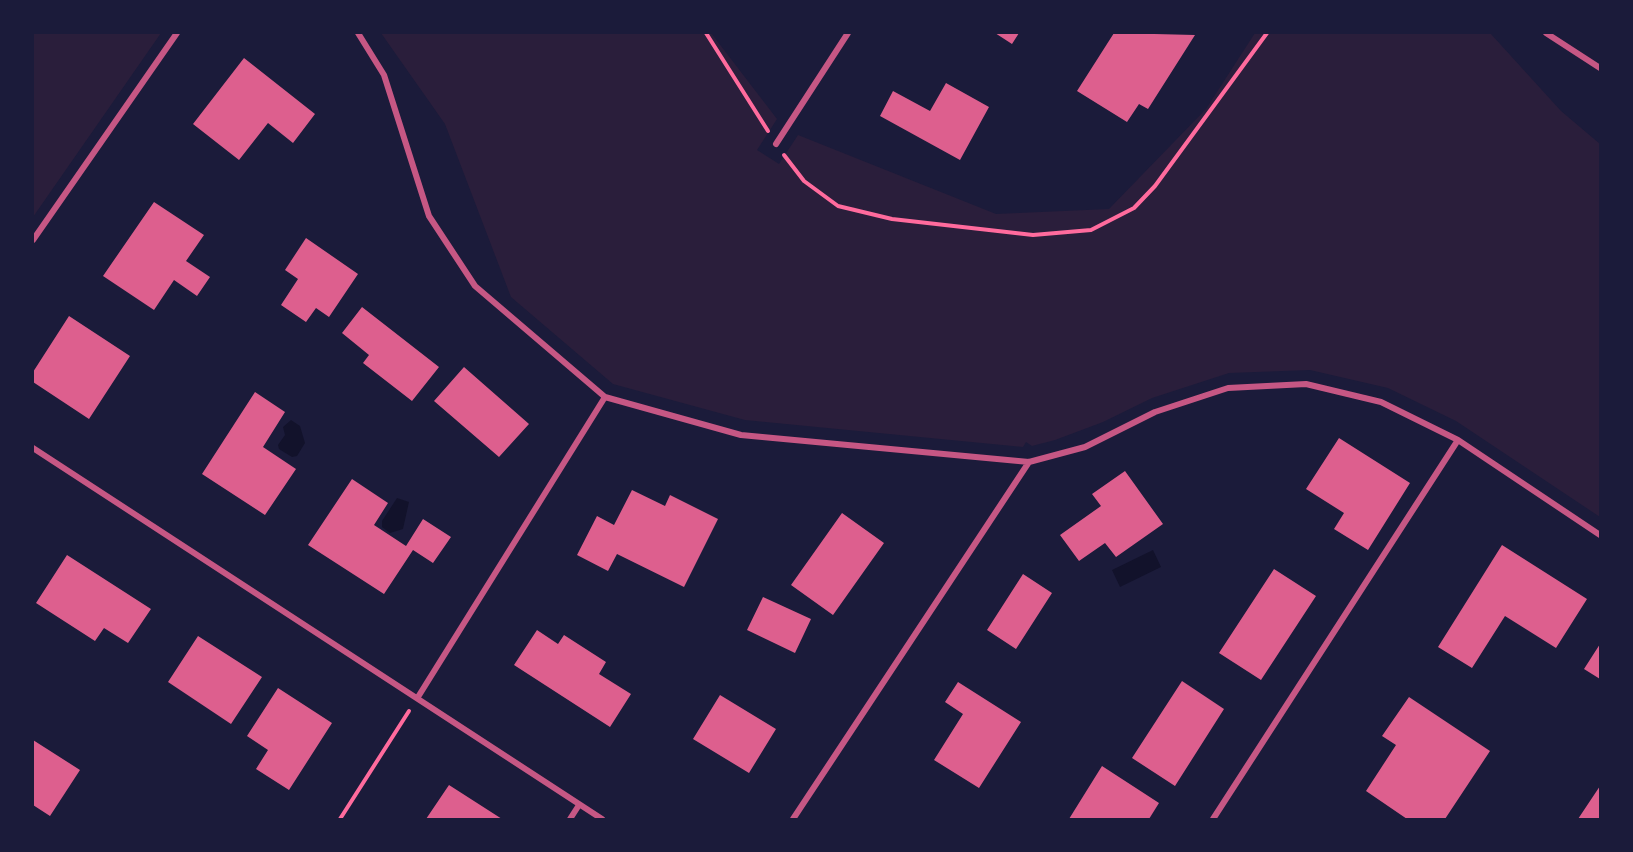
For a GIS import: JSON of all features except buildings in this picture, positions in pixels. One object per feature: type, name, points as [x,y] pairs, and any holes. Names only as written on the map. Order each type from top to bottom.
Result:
[{"type":"street","points":[[33,240],[177,33]]},
{"type":"street","points":[[358,33],[384,75],[429,216],[475,286],[605,398],[741,435],[1029,462],[1085,447],[1155,412],[1228,388],[1306,384],[1381,402],[1458,440],[1600,535]]},
{"type":"street","points":[[776,144],[848,33]]},
{"type":"street","points":[[1546,33],[1600,68]]},
{"type":"street","points":[[418,697],[605,398]]},
{"type":"street","points":[[1213,819],[1458,440]]},
{"type":"street","points":[[33,448],[602,819]]},
{"type":"street","points":[[793,819],[1029,462]]},
{"type":"street","points":[[570,819],[579,805]]},
{"type":"path","points":[[706,33],[776,144],[804,181],[838,206],[892,219],[1033,235],[1091,230],[1134,208],[1155,186],[1267,33]]},
{"type":"path","points":[[340,819],[418,697]]},
{"type":"shaded area","points":[[33,33],[161,33],[33,217]]},
{"type":"shaded area","points":[[381,33],[711,33],[777,119],[757,150],[779,164],[798,135],[996,214],[1109,209],[1206,109],[1255,33],[1490,33],[1561,111],[1600,144],[1600,517],[1456,421],[1388,388],[1310,370],[1229,373],[1152,398],[1103,422],[1055,440],[1032,446],[1026,442],[1023,447],[745,420],[613,384],[511,297],[445,124]]},
{"type":"shaded area","points":[[291,420],[300,426],[305,443],[297,456],[292,457],[279,449],[278,445],[285,435],[283,427]]},
{"type":"shaded area","points":[[397,498],[409,502],[403,529],[390,533],[382,527],[382,521]]},
{"type":"shaded area","points":[[1153,550],[1161,567],[1120,587],[1112,570]]}]
